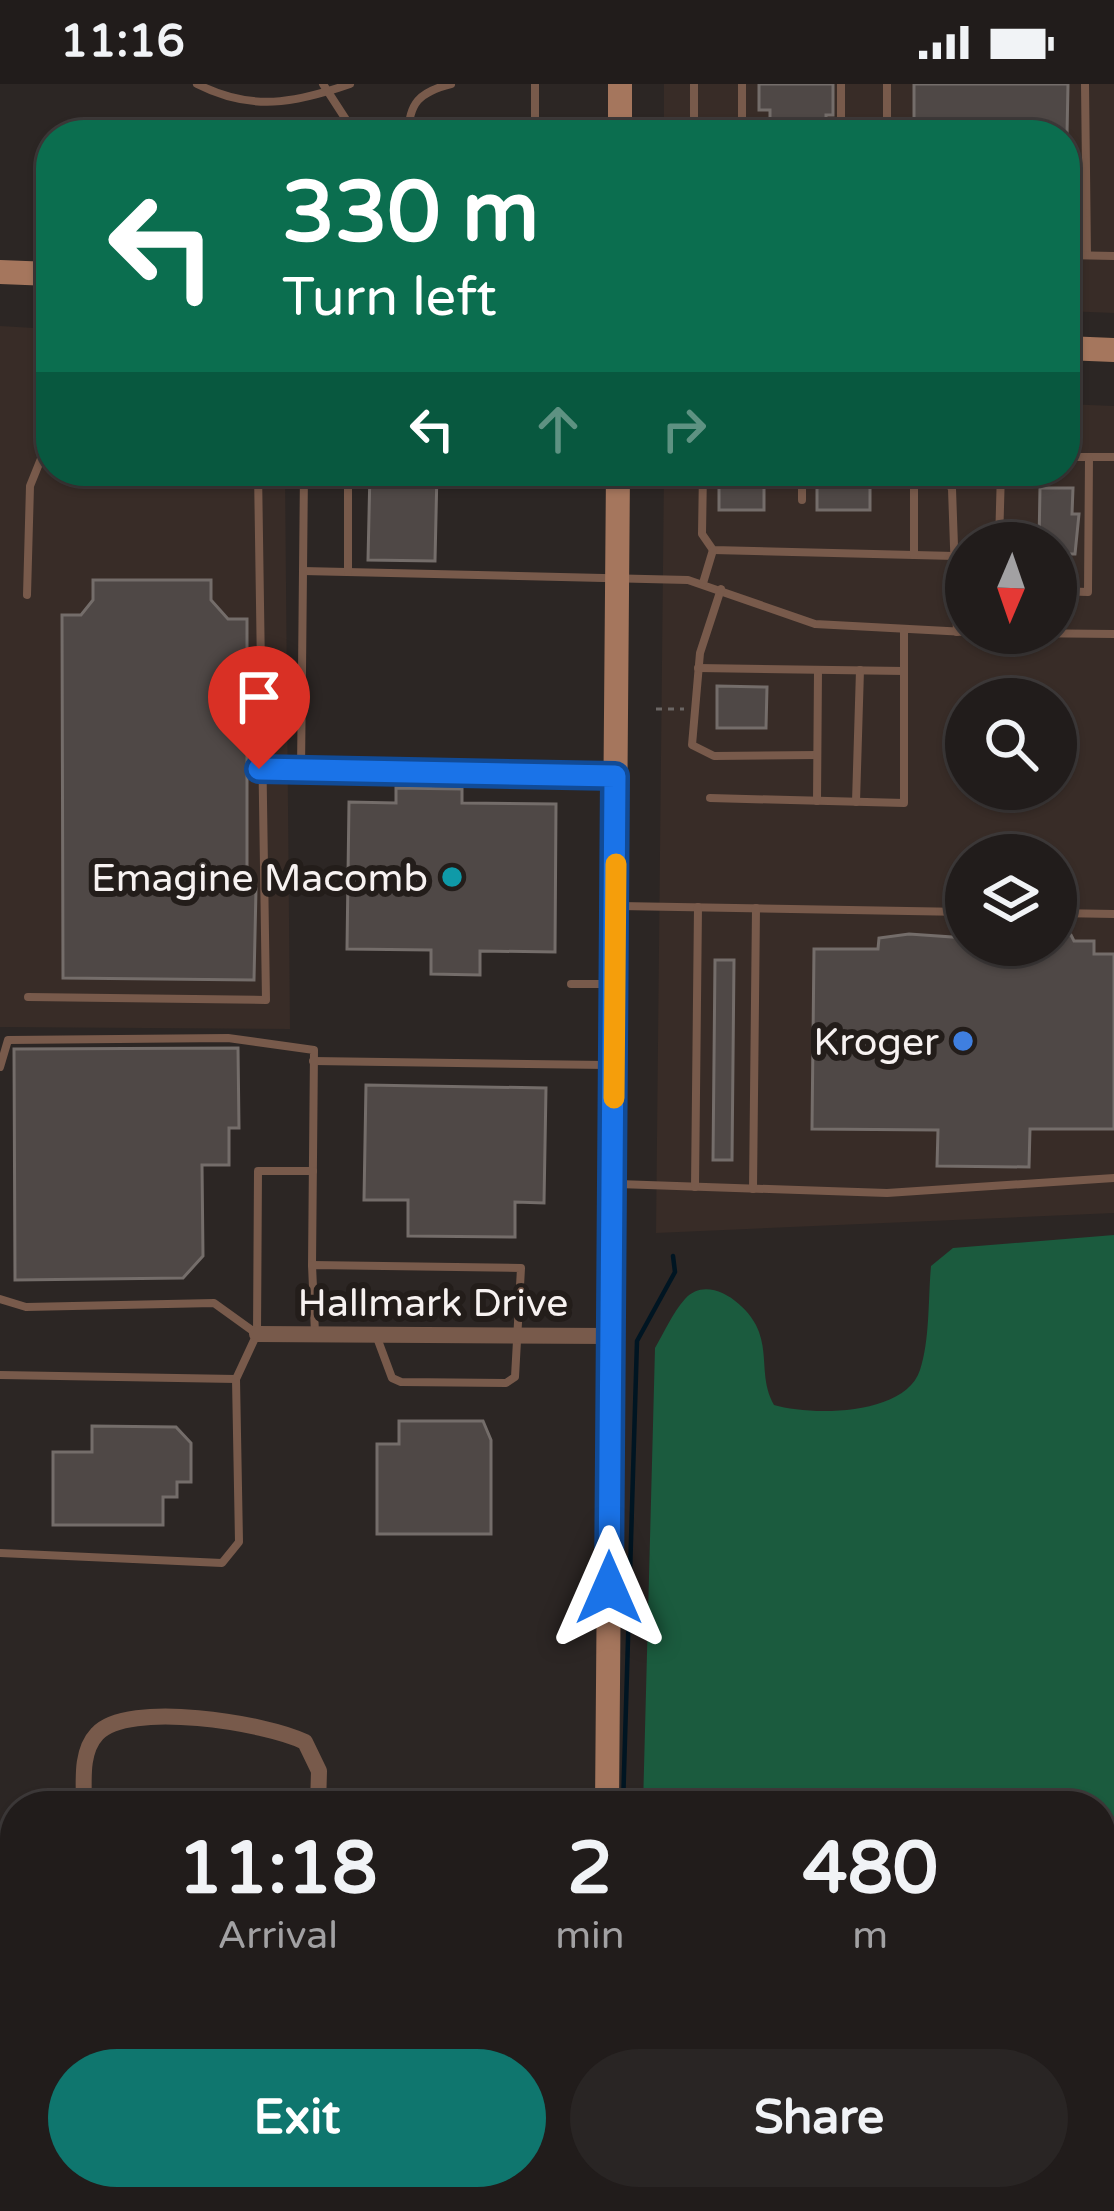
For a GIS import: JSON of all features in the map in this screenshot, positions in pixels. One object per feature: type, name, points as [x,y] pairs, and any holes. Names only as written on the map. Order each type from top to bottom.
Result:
[{"type":"street","points":[[620,84],[620,120]]},
{"type":"street","points":[[0,272],[36,273]]},
{"type":"street","points":[[1080,349],[1114,350]]},
{"type":"street","points":[[607,1791],[618,486]]},
{"type":"street","name":"Hallmark Drive","points":[[256,1334],[609,1336]]},
{"type":"street","points":[[84,1791],[92,1738],[103,1728],[139,1717],[286,1732],[305,1742],[319,1771],[318,1791]]},
{"type":"lane","points":[[197,84],[251,104],[350,84]]},
{"type":"lane","points":[[535,84],[535,120]]},
{"type":"lane","points":[[694,84],[694,120]]},
{"type":"lane","points":[[742,84],[742,120]]},
{"type":"lane","points":[[841,84],[841,120]]},
{"type":"lane","points":[[886,84],[887,120]]},
{"type":"lane","points":[[1085,84],[1087,255]]},
{"type":"lane","points":[[409,120],[418,96],[445,85]]},
{"type":"lane","points":[[326,88],[346,120]]},
{"type":"lane","points":[[1080,213],[1086,213]]},
{"type":"lane","points":[[1080,255],[1114,256]]},
{"type":"lane","points":[[1080,458],[1114,457]]},
{"type":"lane","points":[[1077,592],[1088,592],[1089,458]]},
{"type":"lane","points":[[27,596],[30,486],[36,471]]},
{"type":"lane","points":[[28,997],[266,1000],[258,486]]},
{"type":"lane","points":[[301,770],[304,486]]},
{"type":"lane","points":[[348,486],[348,572]]},
{"type":"lane","points":[[703,486],[701,534],[713,550]]},
{"type":"lane","points":[[802,486],[802,500]]},
{"type":"lane","points":[[914,486],[914,555]]},
{"type":"lane","points":[[950,486],[953,522]]},
{"type":"lane","points":[[999,522],[1000,486]]},
{"type":"lane","points":[[703,583],[713,550]]},
{"type":"lane","points":[[713,550],[945,556]]},
{"type":"lane","points":[[302,571],[703,583],[815,624],[945,632]]},
{"type":"lane","points":[[721,590],[698,668],[692,745],[699,753],[817,755]]},
{"type":"lane","points":[[710,798],[904,803],[904,632]]},
{"type":"lane","points":[[1077,634],[1114,634]]},
{"type":"lane","points":[[698,668],[904,671]]},
{"type":"lane","points":[[817,801],[818,670]]},
{"type":"lane","points":[[856,802],[860,670]]},
{"type":"lane","points":[[259,769],[615,776]]},
{"type":"lane","points":[[616,906],[945,911]]},
{"type":"lane","points":[[695,1186],[698,908]]},
{"type":"lane","points":[[753,1189],[756,908]]},
{"type":"lane","points":[[1077,913],[1114,914]]},
{"type":"lane","points":[[571,984],[616,984]]},
{"type":"lane","points":[[0,1067],[8,1040],[228,1038],[314,1050],[315,1335]]},
{"type":"lane","points":[[314,1061],[615,1065]]},
{"type":"lane","points":[[0,1553],[222,1563],[239,1542],[236,1379],[256,1334],[258,1171],[313,1171]]},
{"type":"lane","points":[[612,1184],[887,1193],[1114,1178]]},
{"type":"lane","points":[[312,1265],[521,1268],[515,1377],[485,1383],[392,1378],[376,1335]]},
{"type":"lane","points":[[0,1299],[26,1307],[214,1304],[256,1334]]},
{"type":"lane","points":[[0,1375],[236,1379]]},
{"type":"path","points":[[656,709],[694,709]]},
{"type":"shaded area","points":[[664,84],[1114,84],[1114,313],[1080,312],[1080,120],[664,120]]},
{"type":"shaded area","points":[[0,326],[36,328],[36,486],[285,486],[290,1029],[0,1027]]},
{"type":"shaded area","points":[[1080,405],[1114,406],[1114,1213],[656,1233],[664,486],[1080,486]]},
{"type":"green space","points":[[1114,1235],[1114,1791],[643,1791],[655,1348],[685,1299],[706,1289],[717,1291],[738,1303],[755,1322],[774,1405],[832,1411],[877,1404],[911,1385],[920,1370],[931,1266],[953,1248]]},
{"type":"building","points":[[759,84],[833,84],[833,115],[826,115],[826,120],[770,120],[770,110],[759,110]]},
{"type":"building","points":[[914,84],[1068,84],[1067,120],[914,120]]},
{"type":"building","points":[[370,486],[437,486],[435,561],[368,560]]},
{"type":"building","points":[[719,486],[764,486],[764,510],[719,510]]},
{"type":"building","points":[[817,486],[870,486],[870,510],[817,510]]},
{"type":"building","points":[[1040,488],[1073,488],[1072,514],[1079,514],[1077,534],[1077,522],[1039,522]]},
{"type":"building","points":[[93,580],[211,580],[211,600],[228,619],[247,619],[247,889],[256,889],[254,980],[63,978],[62,615],[81,615],[93,600]]},
{"type":"building","points":[[717,686],[767,687],[766,728],[717,728]]},
{"type":"building","name":"Emagine Macomb","points":[[396,788],[462,789],[462,803],[556,804],[555,952],[480,951],[480,975],[431,974],[431,950],[347,949],[349,802],[396,803]]},
{"type":"building","name":"Kroger","points":[[945,937],[945,966],[1077,966],[1077,941],[1094,941],[1094,954],[1114,954],[1114,1129],[1030,1129],[1029,1167],[937,1166],[938,1130],[812,1129],[814,949],[878,949],[879,938]]},
{"type":"building","points":[[715,960],[734,960],[732,1160],[713,1160]]},
{"type":"building","points":[[238,1048],[239,1128],[229,1128],[229,1165],[202,1165],[203,1256],[183,1278],[15,1280],[14,1049]]},
{"type":"building","points":[[366,1085],[546,1088],[544,1203],[515,1202],[515,1237],[408,1236],[408,1200],[364,1200]]},
{"type":"building","points":[[399,1421],[483,1421],[491,1440],[491,1534],[377,1534],[377,1444],[399,1444]]},
{"type":"building","points":[[92,1426],[176,1427],[191,1443],[191,1482],[177,1482],[177,1497],[163,1497],[163,1525],[53,1525],[53,1452],[92,1452]]},
{"type":"waterway","points":[[623,1791],[637,1341],[675,1272],[673,1256]]},
{"type":"slow traffic","points":[[614,1098],[616,864]]},
{"type":"place","name":"Emagine Macomb","points":[[452,877]]},
{"type":"place","name":"Kroger","points":[[963,1041]]},
{"type":"route","points":[[259,769],[615,776],[609,1588]]}]
